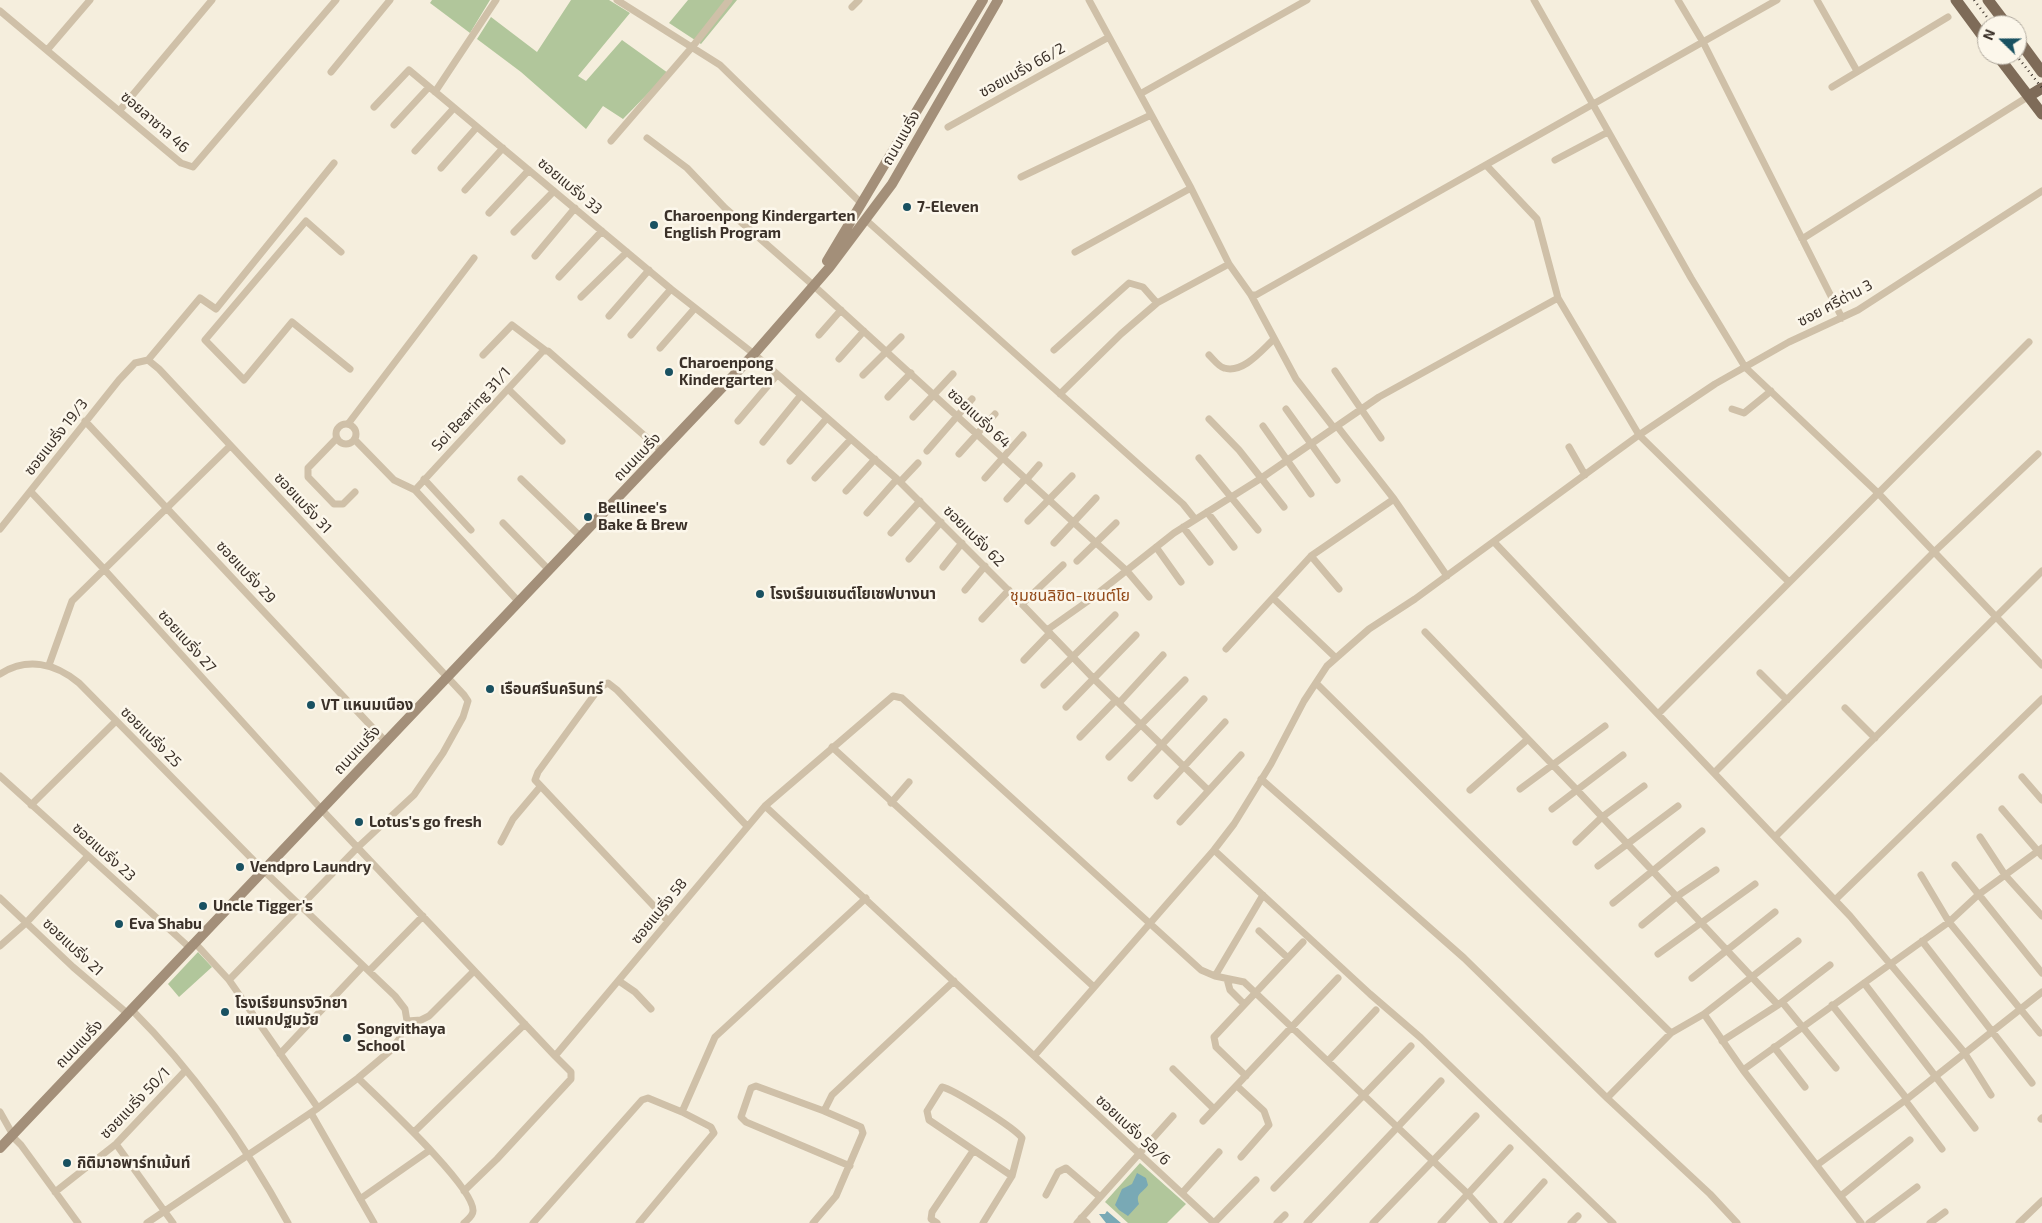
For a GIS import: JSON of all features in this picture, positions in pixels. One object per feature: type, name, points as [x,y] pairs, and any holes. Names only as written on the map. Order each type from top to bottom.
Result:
[{"type":"main road","name":"ถนนแบริ่ง","points":[[815,283],[983,0]]},
{"type":"main road","name":"ถนนแบริ่ง","points":[[0,1148],[754,354],[815,283],[866,220],[892,184],[998,0]]},
{"type":"main road","points":[[1956,0],[1977,28]]},
{"type":"main road","points":[[1988,0],[1999,15]]},
{"type":"main road","points":[[2027,52],[2042,72]]},
{"type":"main road","points":[[2005,65],[2042,114]]},
{"type":"main road","points":[[2029,96],[2042,88]]},
{"type":"street","points":[[48,49],[90,0]]},
{"type":"street","points":[[120,110],[212,0]]},
{"type":"street","name":"ซอยลาซาล 46","points":[[0,11],[48,49],[181,163],[193,167],[336,0]]},
{"type":"street","points":[[331,72],[390,0]]},
{"type":"street","points":[[394,125],[432,89],[496,0]]},
{"type":"street","points":[[617,0],[693,46],[720,65],[862,204]]},
{"type":"street","points":[[611,141],[693,46],[729,0]]},
{"type":"street","points":[[852,7],[859,0]]},
{"type":"street","points":[[1089,0],[1191,188],[1228,264],[1251,295],[1296,379],[1394,499],[1447,576]]},
{"type":"street","points":[[1140,94],[1307,0]]},
{"type":"street","points":[[1534,0],[1691,278],[1746,367],[1878,493],[2042,665]]},
{"type":"street","points":[[1678,0],[1703,42],[1842,318]]},
{"type":"street","points":[[1251,295],[1256,295],[1777,0]]},
{"type":"street","points":[[1817,0],[1857,71]]},
{"type":"street","points":[[1832,87],[1948,17]]},
{"type":"street","name":"ซอยแบริ่ง 66/2","points":[[948,127],[1109,37]]},
{"type":"street","name":"ซอยแบริ่ง 33","points":[[374,106],[409,70],[627,252],[754,354]]},
{"type":"street","points":[[1802,238],[2029,96]]},
{"type":"street","points":[[415,151],[454,108]]},
{"type":"street","points":[[1020,177],[1151,115]]},
{"type":"street","points":[[441,168],[477,127]]},
{"type":"street","points":[[1555,160],[1608,132]]},
{"type":"street","name":"ซอยแบริ่ง 64","points":[[647,138],[687,168],[725,208],[815,283],[841,310],[1127,571],[1149,597]]},
{"type":"street","points":[[465,190],[502,148]]},
{"type":"street","points":[[148,360],[200,298],[216,309],[334,163]]},
{"type":"street","points":[[1486,165],[1537,219],[1558,298],[1639,435],[1789,582]]},
{"type":"street","points":[[490,213],[529,170]]},
{"type":"street","points":[[1075,252],[1191,188]]},
{"type":"street","points":[[514,232],[554,191]]},
{"type":"street","name":"ซอย ศรีด่าน 3","points":[[1035,1055],[1214,850],[1234,824],[1316,683],[1327,666],[1336,658],[1369,630],[1447,576],[1639,435],[1715,384],[1858,310],[2042,191]]},
{"type":"street","points":[[535,256],[575,208]]},
{"type":"street","points":[[866,220],[1183,504],[1195,519]]},
{"type":"street","points":[[341,252],[306,221],[205,340],[244,380],[292,322],[350,369]]},
{"type":"street","points":[[559,277],[602,230]]},
{"type":"street","points":[[581,297],[627,252]]},
{"type":"street","points":[[356,492],[342,504],[334,504],[308,477],[308,468],[337,438],[338,428],[348,424],[474,258]]},
{"type":"street","points":[[1060,394],[1121,334],[1157,303],[1228,264]]},
{"type":"street","points":[[609,316],[649,270]]},
{"type":"street","points":[[1054,350],[1129,283],[1143,287],[1157,303]]},
{"type":"street","points":[[631,335],[672,289]]},
{"type":"street","points":[[1024,660],[1049,632],[1183,527],[1260,479],[1379,397],[1558,298]]},
{"type":"street","points":[[660,348],[696,308]]},
{"type":"street","points":[[819,335],[841,310]]},
{"type":"street","points":[[483,355],[512,326],[545,350],[663,452]]},
{"type":"street","points":[[840,359],[864,331]]},
{"type":"street","points":[[864,375],[901,337]]},
{"type":"street","points":[[1210,355],[1222,368],[1232,369],[1249,362],[1274,339]]},
{"type":"street","points":[[1658,714],[2029,342]]},
{"type":"street","name":"Soi Bearing 31/1","points":[[415,490],[545,350]]},
{"type":"street","name":"ซอยแบริ่ง 62","points":[[754,354],[920,501],[1009,590],[1072,657],[1208,790]]},
{"type":"street","name":"ซอยแบริ่ง 19/3","points":[[0,529],[85,421],[135,363],[148,360]]},
{"type":"street","name":"ซอยแบริ่ง 31","points":[[148,360],[159,369],[447,676],[468,702],[464,717],[425,783],[357,848]]},
{"type":"street","points":[[1335,371],[1381,438]]},
{"type":"street","points":[[888,397],[911,374]]},
{"type":"street","points":[[913,418],[953,374]]},
{"type":"street","points":[[738,421],[777,375]]},
{"type":"street","points":[[508,389],[562,441]]},
{"type":"street","points":[[1732,409],[1744,413],[1771,391]]},
{"type":"street","points":[[764,442],[801,395]]},
{"type":"street","points":[[926,451],[972,399]]},
{"type":"street","points":[[1286,409],[1338,480]]},
{"type":"street","points":[[959,454],[995,414]]},
{"type":"street","points":[[790,461],[827,418]]},
{"type":"street","points":[[1209,419],[1239,450],[1284,507]]},
{"type":"street","name":"ซอยแบริ่ง 29","points":[[85,421],[386,742]]},
{"type":"street","points":[[348,424],[356,430],[355,440],[394,480],[415,490],[518,601]]},
{"type":"street","points":[[1263,426],[1311,494]]},
{"type":"street","points":[[985,478],[1023,435]]},
{"type":"street","points":[[337,438],[345,444],[355,440]]},
{"type":"street","points":[[815,478],[851,439]]},
{"type":"street","points":[[0,674],[20,666],[49,665],[72,600],[230,446]]},
{"type":"street","points":[[1569,447],[1585,475]]},
{"type":"street","points":[[1714,773],[1934,552],[2038,454]]},
{"type":"street","points":[[1199,458],[1258,530]]},
{"type":"street","points":[[846,492],[874,459]]},
{"type":"street","points":[[867,513],[898,480],[918,463]]},
{"type":"street","points":[[1007,499],[1039,465]]},
{"type":"street","points":[[1028,521],[1072,476]]},
{"type":"street","points":[[521,478],[581,537]]},
{"type":"street","points":[[424,479],[471,530]]},
{"type":"street","name":"ซอยแบริ่ง 27","points":[[31,492],[103,568],[322,810]]},
{"type":"street","points":[[1054,543],[1096,498]]},
{"type":"street","points":[[1226,649],[1311,556],[1394,499]]},
{"type":"street","points":[[891,533],[920,501]]},
{"type":"street","points":[[1208,512],[1234,547]]},
{"type":"street","points":[[909,559],[941,522]]},
{"type":"street","points":[[503,523],[548,570]]},
{"type":"street","points":[[1077,562],[1116,523]]},
{"type":"street","points":[[1183,527],[1210,562]]},
{"type":"street","points":[[1494,542],[1835,900],[1964,1052],[1991,1094]]},
{"type":"street","points":[[942,567],[962,543]]},
{"type":"street","points":[[1156,547],[1181,582]]},
{"type":"street","points":[[1311,556],[1339,589]]},
{"type":"street","points":[[1022,604],[1063,564]]},
{"type":"street","points":[[965,590],[985,566]]},
{"type":"street","points":[[1775,837],[2042,571]]},
{"type":"street","points":[[982,619],[1009,590]]},
{"type":"street","points":[[1273,598],[1336,658]]},
{"type":"street","points":[[1044,685],[1115,615]]},
{"type":"street","points":[[1425,632],[1576,789],[1725,951],[1750,977],[1780,1003],[1836,1068]]},
{"type":"street","points":[[1066,707],[1136,635]]},
{"type":"street","points":[[1080,737],[1163,655]]},
{"type":"street","name":"ซอยแบริ่ง 25","points":[[49,665],[60,669],[79,683],[264,871],[366,968],[401,1004],[406,1021]]},
{"type":"street","points":[[1760,673],[1787,700]]},
{"type":"street","points":[[1109,757],[1185,680]]},
{"type":"street","points":[[668,921],[535,780],[538,772],[600,687],[608,683],[617,690],[746,826]]},
{"type":"street","points":[[1316,683],[1670,1033]]},
{"type":"street","name":"ซอยแบริ่ง 58","points":[[554,1056],[619,981],[746,826],[765,806],[893,696],[902,698],[1150,922]]},
{"type":"street","points":[[1835,900],[2042,698]]},
{"type":"street","points":[[1131,778],[1204,699]]},
{"type":"street","points":[[1845,708],[1874,738]]},
{"type":"street","points":[[31,805],[116,721]]},
{"type":"street","points":[[1157,796],[1224,722]]},
{"type":"street","points":[[1520,789],[1604,726]]},
{"type":"street","points":[[1470,790],[1528,739]]},
{"type":"street","points":[[832,747],[1094,987]]},
{"type":"street","points":[[1180,822],[1241,755]]},
{"type":"street","points":[[1552,809],[1623,755]]},
{"type":"street","name":"ซอยแบริ่ง 23","points":[[0,776],[88,856],[192,945],[229,980],[318,1108]]},
{"type":"street","points":[[2022,778],[2042,800]]},
{"type":"street","points":[[1261,779],[1464,958],[1607,1098],[1710,1194],[1737,1223]]},
{"type":"street","points":[[891,802],[909,782]]},
{"type":"street","points":[[1576,842],[1602,817],[1644,786]]},
{"type":"street","points":[[501,842],[513,819],[540,787]]},
{"type":"street","points":[[765,806],[1035,1055]]},
{"type":"street","points":[[1598,866],[1678,806]]},
{"type":"street","points":[[1743,1070],[1949,922],[1978,895],[2041,851],[2002,809]]},
{"type":"street","points":[[322,810],[571,1072],[571,1079],[503,1153],[464,1191]]},
{"type":"street","points":[[1613,903],[1702,831]]},
{"type":"street","points":[[1980,837],[2005,875],[2042,916]]},
{"type":"street","points":[[229,980],[357,848]]},
{"type":"street","points":[[1214,850],[1421,1038],[1613,1223]]},
{"type":"street","points":[[0,946],[26,923],[88,856]]},
{"type":"street","points":[[1955,865],[2042,973]]},
{"type":"street","points":[[1642,925],[1676,897],[1716,870]]},
{"type":"street","points":[[1920,875],[1949,922],[2040,1033]]},
{"type":"street","points":[[1658,954],[1755,884]]},
{"type":"street","points":[[1215,976],[1263,895]]},
{"type":"street","name":"ซอยแบริ่ง 21","points":[[0,898],[26,923],[157,1035],[186,1070],[248,1155],[285,1222]]},
{"type":"street","points":[[682,1112],[715,1037],[866,898]]},
{"type":"street","points":[[1692,978],[1775,912]]},
{"type":"street","points":[[280,1054],[366,968],[423,916]]},
{"type":"street","points":[[1150,922],[1201,970],[1215,976],[1239,980],[1256,992],[1468,1194],[1494,1223]]},
{"type":"street","points":[[1259,931],[1288,958]]},
{"type":"street","points":[[1607,1098],[1670,1033],[1704,1014],[1798,941]]},
{"type":"street","points":[[1922,941],[2032,1083]]},
{"type":"street","points":[[1246,1076],[1216,1047],[1213,1040],[1217,1033],[1303,942]]},
{"type":"street","points":[[1722,1041],[1780,1003],[1830,965]]},
{"type":"street","points":[[147,1223],[312,1113],[358,1078],[390,1051],[399,1039],[406,1021],[420,1020],[429,1016],[474,971]]},
{"type":"street","points":[[1203,1121],[1338,978]]},
{"type":"street","points":[[1227,979],[1230,990],[1244,1004]]},
{"type":"street","points":[[619,981],[635,992],[651,1009]]},
{"type":"street","points":[[824,1111],[836,1090],[954,981]]},
{"type":"street","points":[[1864,983],[1975,1128]]},
{"type":"street","points":[[1817,1165],[1906,1099],[2042,992]]},
{"type":"street","points":[[1832,1005],[1906,1099],[1942,1149]]},
{"type":"street","points":[[1328,1061],[1376,1010]]},
{"type":"street","points":[[1704,1014],[1743,1070],[1862,1223]]},
{"type":"street","points":[[414,1132],[525,1024]]},
{"type":"street","points":[[1274,1188],[1411,1046]]},
{"type":"street","points":[[1774,1048],[1805,1087]]},
{"type":"street","name":"ซอยแบริ่ง 58/6","points":[[1035,1055],[1138,1155],[1214,1223]]},
{"type":"street","points":[[1173,1069],[1214,1109]]},
{"type":"street","name":"ซอยแบริ่ง 50/1","points":[[55,1192],[116,1144],[186,1070]]},
{"type":"street","points":[[358,1078],[414,1132],[464,1191],[473,1212],[464,1223]]},
{"type":"street","points":[[1307,1223],[1396,1127],[1442,1081]]},
{"type":"street","points":[[814,1223],[836,1196],[850,1166],[863,1130],[856,1124],[824,1111],[756,1086],[751,1088],[741,1117],[746,1122],[850,1166]]},
{"type":"street","points":[[1237,1086],[1264,1111],[1269,1125],[1240,1157]]},
{"type":"street","points":[[983,1223],[1012,1176],[1023,1141],[1021,1135],[951,1090],[942,1087],[927,1111],[926,1117],[937,1127],[1012,1176]]},
{"type":"street","points":[[533,1223],[642,1100],[648,1098],[711,1127],[714,1133],[639,1223]]},
{"type":"street","points":[[0,1112],[13,1135],[78,1223]]},
{"type":"street","points":[[312,1113],[374,1223]]},
{"type":"street","points":[[1082,1221],[1100,1196],[1173,1116]]},
{"type":"street","points":[[1373,1223],[1476,1116]]},
{"type":"street","points":[[1842,1195],[1910,1140]]},
{"type":"street","points":[[116,1144],[173,1223]]},
{"type":"street","points":[[1441,1223],[1510,1148]]},
{"type":"street","points":[[360,1199],[430,1150]]},
{"type":"street","points":[[937,1223],[932,1219],[932,1212],[973,1151]]},
{"type":"street","points":[[1182,1193],[1219,1152]]},
{"type":"street","points":[[1046,1195],[1058,1172],[1066,1168],[1100,1196]]},
{"type":"street","points":[[1214,1223],[1256,1180]]},
{"type":"street","points":[[1506,1223],[1544,1182]]},
{"type":"street","points":[[1869,1223],[1917,1187]]},
{"type":"street","points":[[2019,1223],[2042,1201]]},
{"type":"street","points":[[1930,1223],[1945,1212]]},
{"type":"street","points":[[1277,1223],[1285,1215]]},
{"type":"street","points":[[1571,1223],[1578,1216]]},
{"type":"green space","points":[[432,0],[490,0],[470,33],[430,3]]},
{"type":"green space","points":[[571,0],[609,0],[630,13],[578,76],[586,81],[622,40],[668,73],[623,119],[603,106],[586,129],[521,72],[477,39],[491,17],[537,52]]},
{"type":"green space","points":[[688,0],[737,0],[701,44],[669,23]]},
{"type":"green space","points":[[198,952],[212,967],[179,997],[168,984]]},
{"type":"green space","points":[[1140,1163],[1186,1204],[1167,1223],[1128,1223],[1105,1202]]},
{"type":"water","points":[[1137,1173],[1146,1178],[1148,1185],[1139,1195],[1139,1204],[1128,1216],[1115,1205],[1122,1189],[1132,1184]]},
{"type":"water","points":[[1107,1211],[1121,1223],[1106,1223],[1099,1214],[1105,1214]]},
{"type":"railway","points":[[1974,0],[1985,15]]},
{"type":"railway","points":[[2024,65],[2042,88]]},
{"type":"place","name":"7-Eleven","points":[[907,207]]},
{"type":"place","name":"Charoenpong Kindergarten English Program","points":[[654,225]]},
{"type":"place","name":"Charoenpong Kindergarten","points":[[669,372]]},
{"type":"place","name":"Bellinee's Bake & Brew","points":[[588,517]]},
{"type":"place","name":"โรงเรียนเซนต์โยเซฟบางนา","points":[[760,594]]},
{"type":"place","name":"เรือนศรีนครินทร์","points":[[490,689]]},
{"type":"place","name":"VT แหนมเนือง","points":[[311,705]]},
{"type":"place","name":"Lotus's go fresh","points":[[359,822]]},
{"type":"place","name":"Vendpro Laundry","points":[[240,867]]},
{"type":"place","name":"Uncle Tigger's","points":[[203,906]]},
{"type":"place","name":"Eva Shabu","points":[[119,924]]},
{"type":"place","name":"โรงเรียนทรงวิทยา แผนกปฐมวัย","points":[[225,1012]]},
{"type":"place","name":"Songvithaya School","points":[[347,1038]]},
{"type":"place","name":"กิติมาอพาร์ทเม้นท์","points":[[67,1163]]},
{"type":"district","name":"ชุมชนลิขิต-เซนต์โย","points":[[1070,596]]}]
